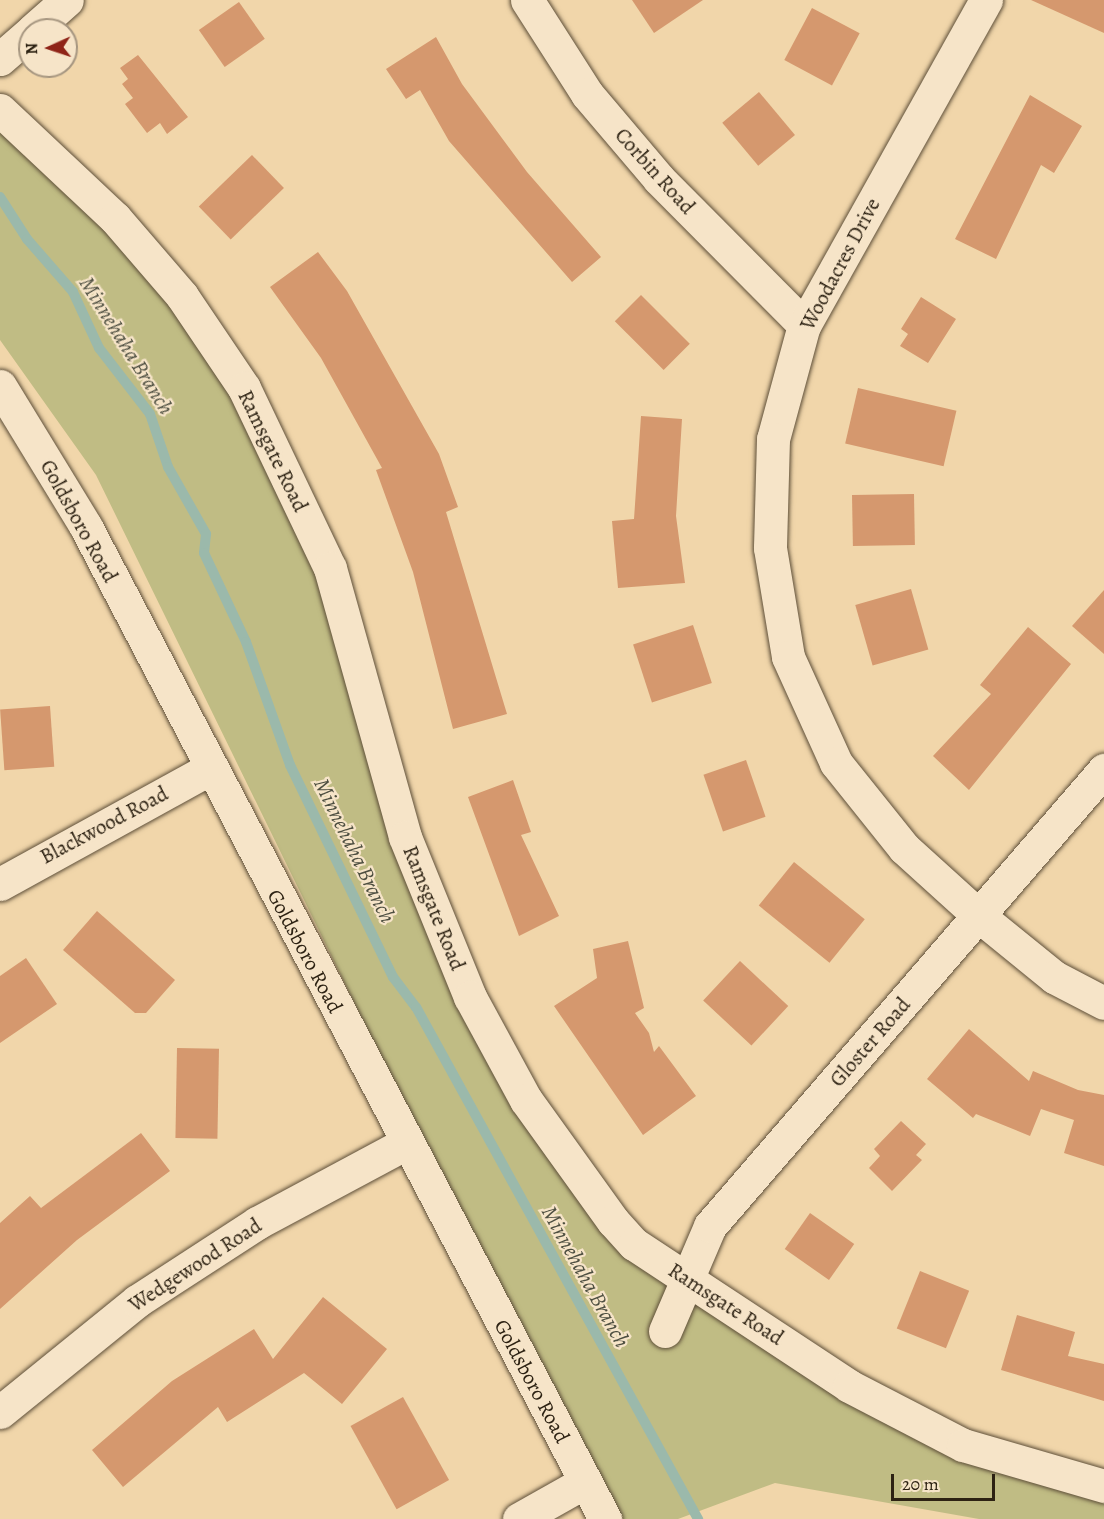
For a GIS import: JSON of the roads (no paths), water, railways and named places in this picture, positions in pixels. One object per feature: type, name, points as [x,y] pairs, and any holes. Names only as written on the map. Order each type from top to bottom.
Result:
[{"type":"street","points":[[47,18],[67,0]]},
{"type":"street","name":"Corbin Road","points":[[527,0],[587,94],[659,180],[804,325]]},
{"type":"street","name":"Woodacres Drive","points":[[986,0],[804,325],[773,439],[770,548],[788,657],[836,763],[904,848],[979,916],[1054,977],[1104,1003]]},
{"type":"street","points":[[0,59],[18,43]]},
{"type":"street","name":"Ramsgate Road","points":[[0,110],[115,218],[182,296],[244,388],[330,568],[405,837],[470,997],[526,1100],[613,1221],[634,1244],[849,1386],[963,1445],[1104,1486]]},
{"type":"street","name":"Goldsboro Road","points":[[0,386],[86,527],[209,769],[606,1519]]},
{"type":"street","name":"Blackwood Road","points":[[0,884],[209,769]]},
{"type":"street","name":"Gloster Road","points":[[665,1331],[710,1226],[1104,770]]},
{"type":"street","name":"Wedgewood Road","points":[[0,1412],[137,1301],[257,1223],[406,1143]]},
{"type":"street","points":[[519,1519],[585,1482]]},
{"type":"waterway","name":"Minnehaha Branch","points":[[0,197],[27,239],[73,292],[99,348],[150,414],[168,467],[206,534],[204,553],[246,642],[290,765],[393,977],[416,1007],[698,1519]]}]
